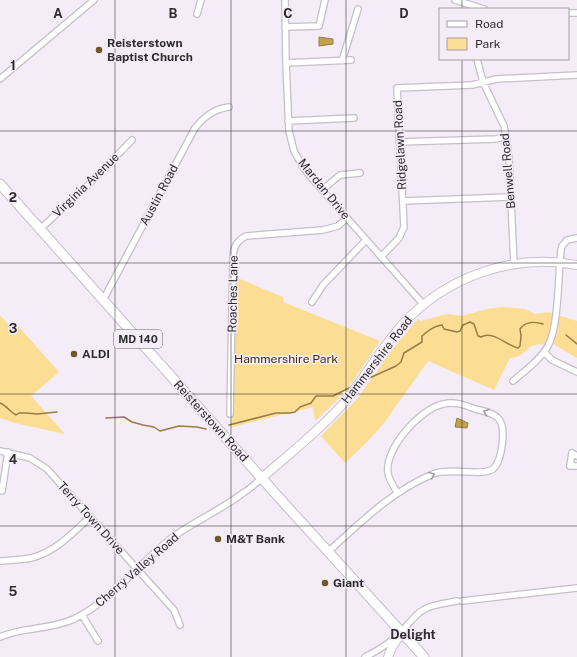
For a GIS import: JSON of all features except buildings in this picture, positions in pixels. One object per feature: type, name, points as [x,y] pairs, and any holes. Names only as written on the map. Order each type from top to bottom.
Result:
[{"type":"main road","name":"Reisterstown Road","points":[[0,184],[424,657]]},
{"type":"street","points":[[0,79],[94,0]]},
{"type":"street","points":[[197,14],[201,0]]},
{"type":"street","name":"Mardan Drive","points":[[285,0],[288,121],[294,151],[303,167],[322,190],[423,304]]},
{"type":"street","points":[[285,27],[319,26],[325,0]]},
{"type":"street","points":[[455,0],[480,8]]},
{"type":"street","points":[[342,61],[358,8]]},
{"type":"street","points":[[286,63],[351,60]]},
{"type":"street","name":"Benwell Road","points":[[477,60],[483,82],[504,126],[506,136],[509,159],[514,264]]},
{"type":"street","points":[[483,82],[577,75]]},
{"type":"street","name":"Ridgelawn Road","points":[[381,257],[399,238],[402,233],[404,219],[397,88],[472,85],[483,82]]},
{"type":"street","name":"Austin Road","points":[[103,300],[195,128],[205,116],[212,111],[229,107]]},
{"type":"street","points":[[288,121],[354,118]]},
{"type":"street","points":[[399,142],[496,139],[506,136]]},
{"type":"street","name":"Virginia Avenue","points":[[40,229],[84,189],[132,140]]},
{"type":"street","points":[[322,190],[340,175],[360,173]]},
{"type":"street","points":[[403,201],[510,197]]},
{"type":"street","name":"Roaches Lane","points":[[230,414],[233,256],[235,245],[241,238],[246,236],[323,230],[338,226],[347,218]]},
{"type":"street","points":[[513,381],[533,364],[544,352],[550,340],[553,328],[561,250],[565,243],[570,239],[577,238]]},
{"type":"street","points":[[312,302],[323,284],[366,240]]},
{"type":"street","name":"Hammershire Road","points":[[262,478],[310,436],[341,406],[400,327],[423,304],[439,293],[469,277],[487,270],[514,264],[559,262],[577,265]]},
{"type":"street","points":[[544,352],[552,360],[577,372]]},
{"type":"street","points":[[329,551],[397,492],[442,471],[490,471],[494,468],[499,458],[503,438],[502,424],[490,413],[458,403],[442,404],[433,407],[403,432],[388,463],[389,478],[397,492]]},
{"type":"street","name":"Terry Town Drive","points":[[0,451],[30,458],[43,466],[174,610],[180,625]]},
{"type":"street","points":[[2,491],[8,452]]},
{"type":"street","points":[[577,456],[572,453],[570,466],[577,466]]},
{"type":"street","name":"Cherry Valley Road","points":[[0,637],[16,632],[61,624],[82,615],[104,599],[170,539],[244,493],[262,478]]},
{"type":"street","points":[[0,561],[32,558],[48,551],[64,540],[90,517]]},
{"type":"street","points":[[388,657],[392,647],[402,632],[424,609],[460,601],[577,588]]},
{"type":"street","points":[[82,615],[98,641]]},
{"type":"street","points":[[365,657],[384,647],[402,632]]},
{"type":"green space","name":"Hammershire Park","points":[[235,277],[283,297],[283,302],[380,341],[350,385],[315,421],[313,407],[232,427]]},
{"type":"green space","points":[[502,307],[525,309],[535,314],[548,312],[577,321],[577,358],[550,342],[532,346],[518,356],[510,358],[494,390],[428,361],[384,423],[345,463],[321,436],[357,399],[394,347],[418,319],[421,321],[447,314],[462,316],[487,309]]},
{"type":"green space","points":[[0,315],[13,330],[18,326],[59,372],[31,396],[65,434],[15,423],[0,418]]},
{"type":"shaded area","points":[[319,37],[333,39],[333,44],[319,46]]},
{"type":"shaded area","points":[[457,418],[468,423],[467,428],[455,427]]},
{"type":"waterway","points":[[365,380],[396,366],[401,362],[404,353],[422,342],[422,336],[436,326],[442,325],[444,329],[457,332],[460,331],[463,325],[470,322],[474,324],[478,336],[481,337],[490,335],[518,348],[520,346],[520,329],[524,325],[530,323],[543,324]]},
{"type":"waterway","points":[[566,335],[577,344]]},
{"type":"waterway","points":[[229,425],[276,413],[295,412],[300,407],[311,403],[316,396],[333,396],[351,387]]},
{"type":"waterway","points":[[0,403],[16,415],[19,413],[37,414],[57,412]]},
{"type":"waterway","points":[[106,418],[124,417],[132,422],[154,427],[160,431],[179,426],[206,429]]},
{"type":"place","name":"Reisterstown Baptist Church","points":[[99,50]]},
{"type":"place","name":"ALDI","points":[[74,354]]},
{"type":"place","name":"M&T Bank","points":[[218,539]]},
{"type":"place","name":"Giant","points":[[325,583]]},
{"type":"district","name":"Delight","points":[[413,634]]}]
